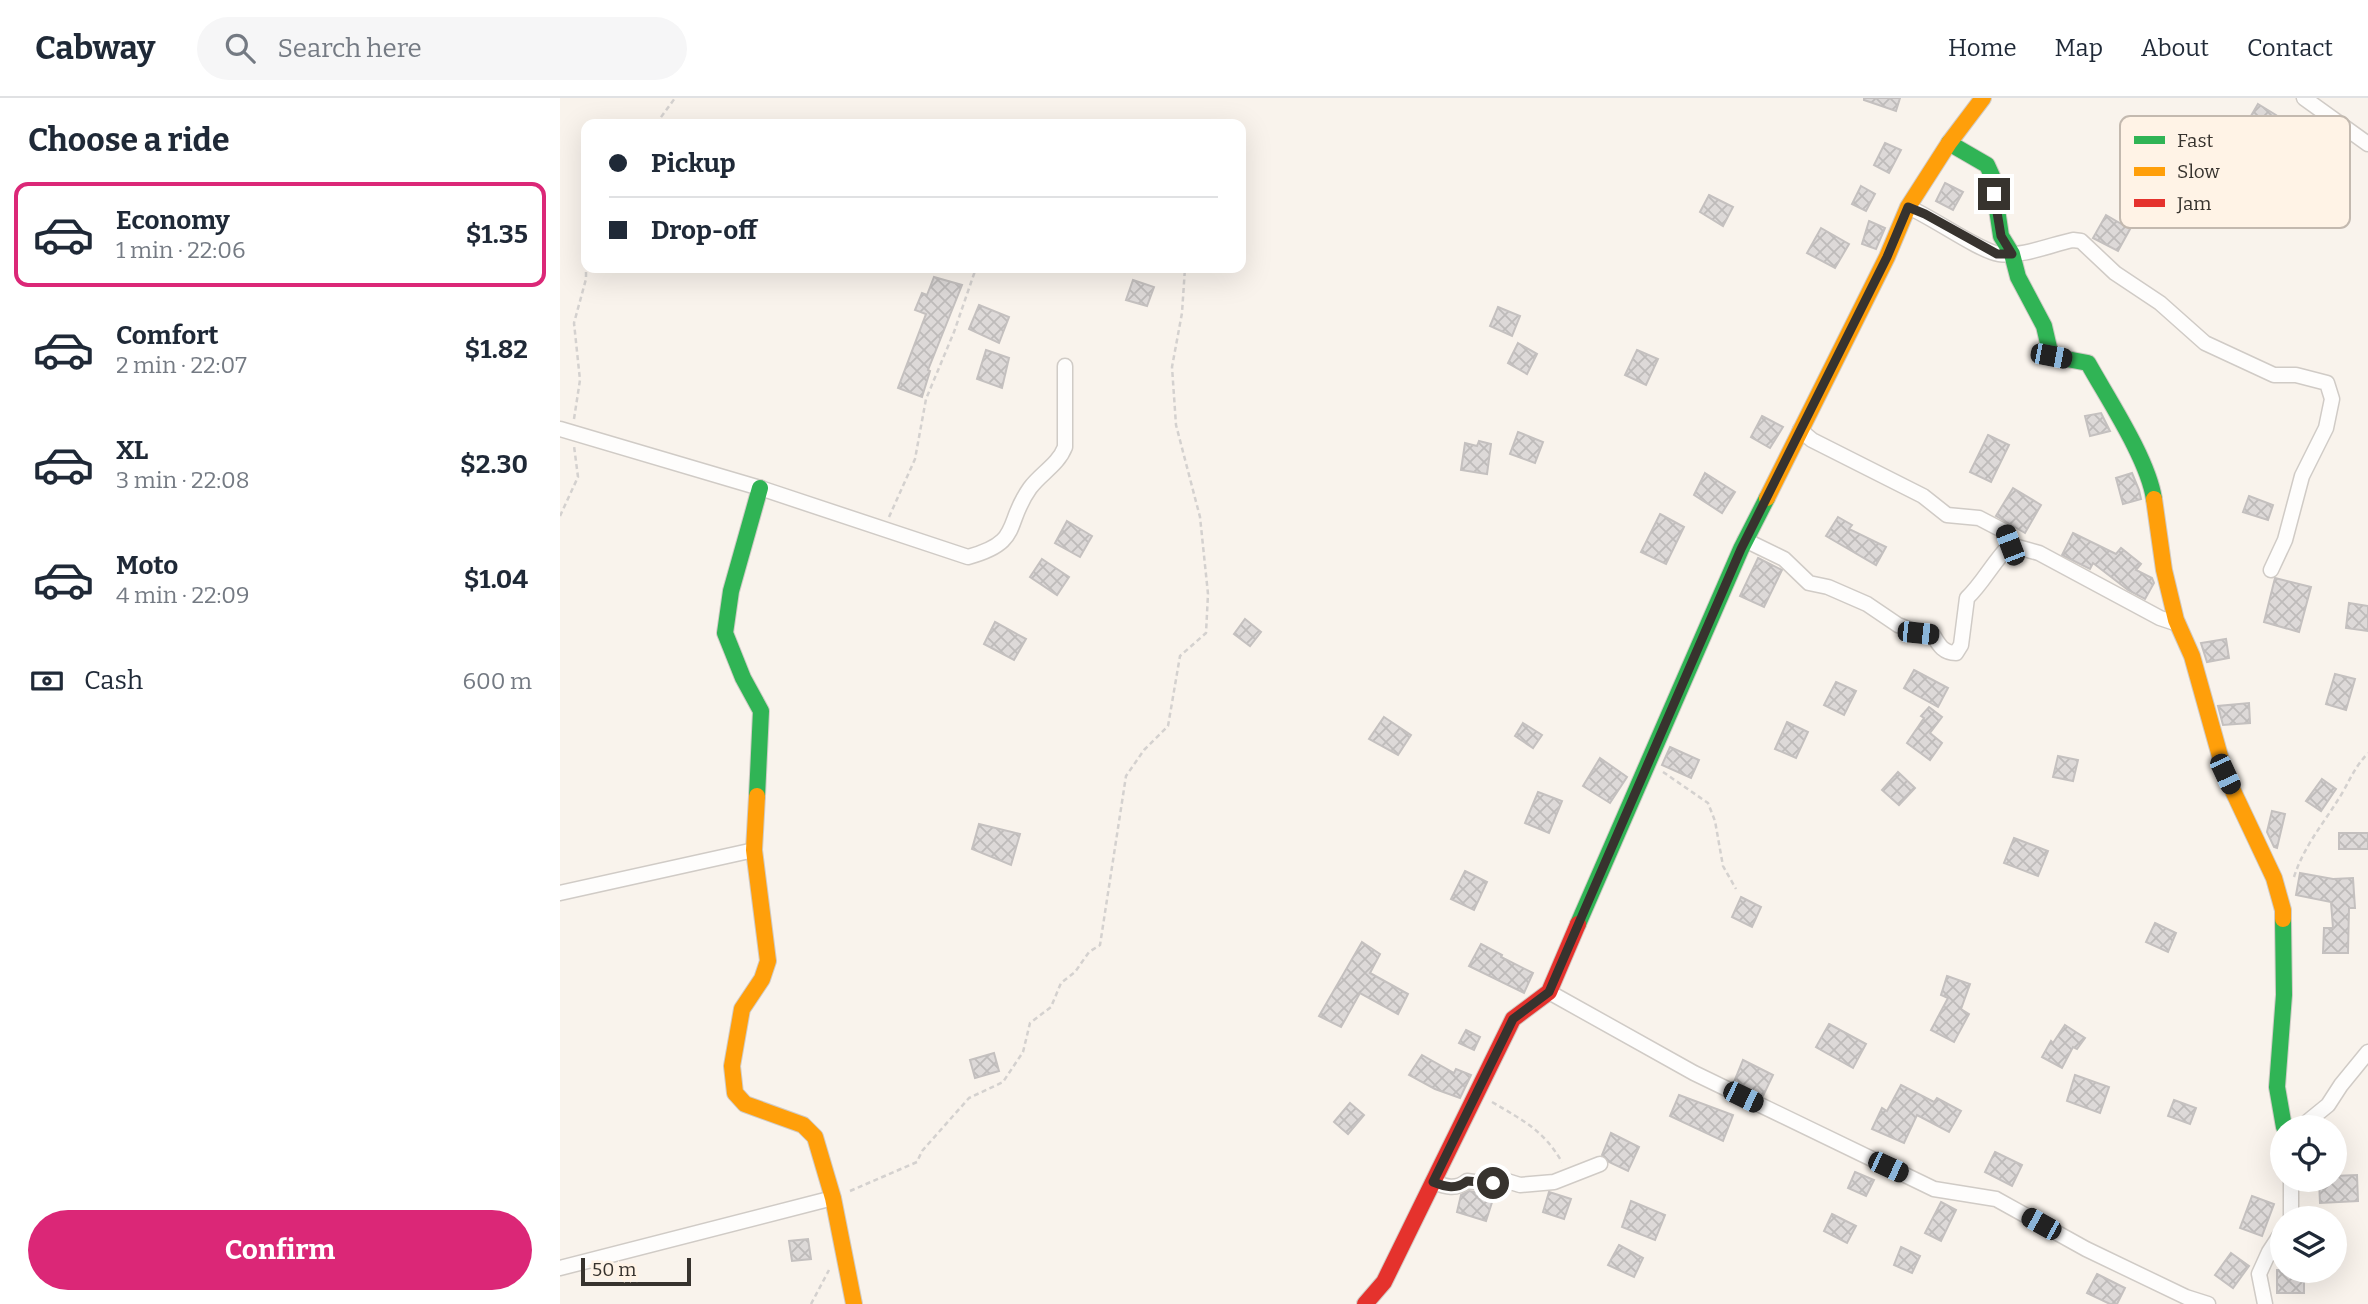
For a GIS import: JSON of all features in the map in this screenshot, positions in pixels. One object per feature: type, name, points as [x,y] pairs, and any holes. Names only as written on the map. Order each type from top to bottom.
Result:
[{"type":"street","points":[[1365,1304],[1384,1282],[1513,1019],[1549,992],[1745,540],[1887,257],[1908,207],[1949,143],[1983,98]]},
{"type":"street","points":[[2304,98],[2329,116]]},
{"type":"street","points":[[2350,131],[2368,144]]},
{"type":"street","points":[[1949,143],[1987,165],[1992,176],[2001,236],[2012,254],[2018,277],[2044,326],[2051,356],[2088,362],[2129,436],[2152,486],[2164,570],[2178,624],[2192,656],[2225,774],[2274,878],[2283,910],[2284,995],[2277,1087],[2282,1115]]},
{"type":"street","points":[[1908,207],[1997,254],[2012,254],[2073,240],[2081,241],[2115,273],[2160,303],[2205,343],[2274,375],[2295,375],[2327,383],[2332,399],[2326,428],[2302,476],[2285,540],[2271,570]]},
{"type":"street","points":[[566,430],[760,488],[968,556],[985,552],[999,544],[1009,533],[1025,495],[1060,459],[1065,447],[1065,366]]},
{"type":"street","points":[[1800,430],[1812,440],[1923,496],[1947,514],[1979,517],[2004,531],[2010,545]]},
{"type":"street","points":[[760,488],[731,591],[725,633],[743,678],[761,711],[754,850],[768,961],[762,979],[741,1009],[732,1066],[735,1093],[745,1104],[803,1125],[815,1137],[833,1198],[854,1304]]},
{"type":"street","points":[[1745,540],[1784,559],[1809,583],[1828,587],[1867,604],[1898,625],[1918,633],[1933,635],[1941,648],[1949,653],[1956,653],[1961,645],[1967,598],[1978,588],[1986,573],[2010,545]]},
{"type":"street","points":[[2010,545],[2039,553],[2160,618],[2178,624]]},
{"type":"street","points":[[560,893],[754,850]]},
{"type":"street","points":[[1549,992],[1694,1073],[1934,1189],[1996,1199],[2087,1249],[2186,1297],[2208,1304]]},
{"type":"street","points":[[2316,1115],[2328,1105],[2368,1052]]},
{"type":"street","points":[[1433,1182],[1446,1187],[1460,1187],[1467,1181],[1535,1184],[1554,1182],[1600,1164]]},
{"type":"street","points":[[560,1268],[833,1198]]},
{"type":"street","points":[[2265,1304],[2259,1274],[2270,1250]]},
{"type":"path","points":[[660,119],[675,98]]},
{"type":"path","points":[[560,516],[578,477],[566,430],[580,380],[574,323],[586,273]]},
{"type":"path","points":[[883,530],[915,459],[926,399],[954,332],[974,273]]},
{"type":"path","points":[[833,1198],[917,1162],[922,1151],[969,1098],[1003,1082],[1023,1052],[1030,1023],[1051,1007],[1061,983],[1075,972],[1089,952],[1100,945],[1126,776],[1144,750],[1168,726],[1180,656],[1206,633],[1208,594],[1200,517],[1176,425],[1172,368],[1182,313],[1185,273]]},
{"type":"path","points":[[2294,877],[2301,856],[2344,790],[2354,768],[2368,753]]},
{"type":"path","points":[[1646,767],[1665,773],[1708,803],[1715,821],[1723,866],[1736,889]]},
{"type":"path","points":[[1476,1095],[1536,1128],[1550,1141],[1570,1176]]},
{"type":"path","points":[[811,1304],[832,1262]]},
{"type":"building","points":[[1864,98],[1900,98],[1896,111]]},
{"type":"building","points":[[2258,104],[2276,115],[2275,116],[2251,116]]},
{"type":"building","points":[[1885,143],[1901,150],[1889,173],[1874,165]]},
{"type":"building","points":[[1945,183],[1963,192],[1953,210],[1936,201]]},
{"type":"building","points":[[1861,186],[1875,194],[1866,211],[1852,204]]},
{"type":"building","points":[[1709,195],[1733,207],[1723,226],[1700,212]]},
{"type":"building","points":[[2106,215],[2120,223],[2120,228],[2130,229],[2118,251],[2093,238]]},
{"type":"building","points":[[1869,221],[1885,228],[1876,249],[1862,244]]},
{"type":"building","points":[[1821,228],[1849,244],[1835,268],[1807,253]]},
{"type":"building","points":[[934,277],[962,285],[928,370],[930,371],[922,397],[898,388],[926,314],[915,310],[922,293],[927,295]]},
{"type":"building","points":[[1133,280],[1154,287],[1147,306],[1126,300]]},
{"type":"building","points":[[979,305],[1009,317],[999,343],[969,329]]},
{"type":"building","points":[[1498,307],[1520,316],[1512,336],[1490,326]]},
{"type":"building","points":[[1518,343],[1537,354],[1527,374],[1508,363]]},
{"type":"building","points":[[986,350],[1009,358],[1002,388],[977,379]]},
{"type":"building","points":[[1637,350],[1658,359],[1646,385],[1625,375]]},
{"type":"building","points":[[2101,413],[2110,431],[2090,436],[2085,416]]},
{"type":"building","points":[[1762,416],[1783,427],[1770,448],[1751,437]]},
{"type":"building","points":[[1518,432],[1543,442],[1535,463],[1510,454]]},
{"type":"building","points":[[1988,435],[2009,445],[1991,482],[1970,472]]},
{"type":"building","points":[[1479,441],[1491,444],[1487,474],[1461,470],[1465,443],[1477,446]]},
{"type":"building","points":[[1705,473],[1735,492],[1722,513],[1694,495]]},
{"type":"building","points":[[2132,473],[2141,499],[2123,504],[2116,478]]},
{"type":"building","points":[[2013,488],[2041,505],[2025,533],[1996,516]]},
{"type":"building","points":[[2249,496],[2273,505],[2268,520],[2243,512]]},
{"type":"building","points":[[1660,514],[1684,527],[1666,564],[1641,552]]},
{"type":"building","points":[[1838,517],[1852,525],[1849,529],[1886,547],[1876,565],[1826,536]]},
{"type":"building","points":[[1067,521],[1092,536],[1080,557],[1055,543]]},
{"type":"building","points":[[2073,533],[2116,554],[2121,548],[2141,564],[2136,570],[2152,578],[2154,583],[2145,599],[2128,590],[2093,563],[2090,569],[2062,555]]},
{"type":"building","points":[[1758,558],[1782,570],[1764,607],[1740,596]]},
{"type":"building","points":[[1042,559],[1069,577],[1057,595],[1030,577]]},
{"type":"building","points":[[2275,578],[2311,587],[2299,632],[2264,622]]},
{"type":"building","points":[[2349,603],[2368,606],[2368,631],[2346,628]]},
{"type":"building","points":[[1245,619],[1261,632],[1250,646],[1234,634]]},
{"type":"building","points":[[995,622],[1026,639],[1014,660],[984,644]]},
{"type":"building","points":[[2226,639],[2229,658],[2207,662],[2201,643]]},
{"type":"building","points":[[1914,670],[1948,688],[1938,707],[1904,688]]},
{"type":"building","points":[[2335,674],[2355,679],[2346,710],[2326,704]]},
{"type":"building","points":[[1836,682],[1856,691],[1844,715],[1824,705]]},
{"type":"building","points":[[2249,703],[2250,723],[2223,725],[2218,706]]},
{"type":"building","points":[[1929,707],[1942,717],[1930,733],[1942,743],[1930,760],[1907,743],[1924,718],[1921,716]]},
{"type":"building","points":[[1384,717],[1411,735],[1398,755],[1369,739]]},
{"type":"building","points":[[1787,722],[1808,732],[1796,758],[1775,749]]},
{"type":"building","points":[[1523,723],[1542,735],[1533,748],[1515,736]]},
{"type":"building","points":[[1670,747],[1699,760],[1691,778],[1662,765]]},
{"type":"building","points":[[2058,756],[2078,760],[2073,781],[2053,777]]},
{"type":"building","points":[[1600,758],[1627,777],[1610,803],[1583,786]]},
{"type":"building","points":[[1898,772],[1915,788],[1899,805],[1882,790]]},
{"type":"building","points":[[2322,779],[2336,789],[2321,811],[2306,801]]},
{"type":"building","points":[[1538,792],[1562,801],[1549,833],[1525,823]]},
{"type":"building","points":[[2272,811],[2285,814],[2277,848],[2267,832]]},
{"type":"building","points":[[979,824],[1020,834],[1011,865],[972,849]]},
{"type":"building","points":[[2339,833],[2368,833],[2368,849],[2339,849]]},
{"type":"building","points":[[2014,838],[2048,851],[2038,876],[2004,863]]},
{"type":"building","points":[[1465,871],[1487,882],[1474,910],[1451,899]]},
{"type":"building","points":[[2300,873],[2333,879],[2353,878],[2355,908],[2349,908],[2348,953],[2323,953],[2324,928],[2333,928],[2331,902],[2296,895]]},
{"type":"building","points":[[1741,897],[1761,907],[1752,927],[1732,917]]},
{"type":"building","points":[[2155,923],[2176,933],[2168,952],[2146,942]]},
{"type":"building","points":[[1362,942],[1380,954],[1370,973],[1408,994],[1398,1014],[1360,993],[1341,1027],[1319,1016]]},
{"type":"building","points":[[1481,944],[1533,973],[1524,993],[1469,966]]},
{"type":"building","points":[[1947,976],[1970,984],[1961,1009],[1969,1014],[1954,1042],[1931,1030],[1948,998],[1941,995]]},
{"type":"building","points":[[1829,1024],[1866,1044],[1853,1068],[1816,1047]]},
{"type":"building","points":[[2065,1025],[2085,1038],[2077,1049],[2073,1047],[2062,1068],[2042,1057]]},
{"type":"building","points":[[1466,1030],[1480,1037],[1474,1050],[1459,1043]]},
{"type":"building","points":[[994,1053],[999,1071],[975,1078],[970,1060]]},
{"type":"building","points":[[1422,1055],[1454,1073],[1456,1069],[1471,1075],[1460,1098],[1409,1075]]},
{"type":"building","points":[[1743,1060],[1773,1075],[1763,1096],[1734,1082]]},
{"type":"building","points":[[2075,1075],[2109,1087],[2100,1113],[2067,1101]]},
{"type":"building","points":[[1901,1085],[1934,1102],[1937,1098],[1961,1111],[1949,1132],[1917,1115],[1904,1143],[1872,1129],[1882,1108],[1887,1111]]},
{"type":"building","points":[[1679,1095],[1733,1115],[1723,1141],[1670,1116]]},
{"type":"building","points":[[2174,1100],[2196,1108],[2190,1124],[2168,1116]]},
{"type":"building","points":[[1350,1103],[1364,1115],[1348,1134],[1334,1122]]},
{"type":"building","points":[[1611,1133],[1639,1147],[1628,1171],[1609,1162],[1602,1155]]},
{"type":"building","points":[[1995,1152],[2022,1165],[2012,1186],[1985,1172]]},
{"type":"building","points":[[1855,1172],[1874,1180],[1866,1196],[1848,1188]]},
{"type":"building","points":[[2347,1175],[2357,1175],[2358,1201],[2320,1203],[2320,1192],[2347,1192]]},
{"type":"building","points":[[1469,1191],[1494,1196],[1486,1221],[1457,1212],[1461,1195]]},
{"type":"building","points":[[1549,1192],[1571,1199],[1564,1219],[1543,1212]]},
{"type":"building","points":[[2252,1196],[2274,1204],[2270,1206],[2270,1215],[2262,1236],[2240,1228]]},
{"type":"building","points":[[1631,1201],[1665,1215],[1655,1240],[1622,1227]]},
{"type":"building","points":[[1941,1202],[1956,1210],[1941,1241],[1925,1233]]},
{"type":"building","points":[[1832,1214],[1856,1226],[1847,1243],[1824,1231]]},
{"type":"building","points":[[808,1239],[811,1259],[792,1261],[789,1241]]},
{"type":"building","points":[[1619,1245],[1643,1258],[1634,1277],[1608,1265]]},
{"type":"building","points":[[1901,1247],[1920,1256],[1912,1273],[1894,1265]]},
{"type":"building","points":[[2231,1253],[2249,1266],[2233,1288],[2215,1275]]},
{"type":"building","points":[[2097,1274],[2125,1288],[2117,1304],[2110,1304],[2087,1293]]},
{"type":"building","points":[[2277,1283],[2304,1283],[2304,1293],[2277,1293]]},
{"type":"traffic: fast","points":[[1949,143],[1987,165],[1992,176],[2001,236],[2012,254],[2018,277],[2044,326],[2051,356],[2088,363],[2136,448],[2154,499]]},
{"type":"traffic: fast","points":[[757,796],[761,711],[743,678],[725,633],[731,591],[760,488]]},
{"type":"traffic: fast","points":[[1578,924],[1741,549],[1767,498]]},
{"type":"traffic: fast","points":[[2282,1115],[2277,1087],[2284,995],[2283,919]]},
{"type":"traffic: slow","points":[[1767,498],[1887,257],[1908,207],[1949,143],[1983,98]]},
{"type":"traffic: slow","points":[[2154,499],[2164,570],[2176,620],[2192,656],[2225,774],[2274,878],[2283,919]]},
{"type":"traffic: slow","points":[[757,796],[754,850],[768,961],[762,979],[742,1009],[732,1066],[735,1093],[745,1104],[803,1125],[815,1137],[833,1198],[854,1304]]},
{"type":"traffic: jam","points":[[1365,1304],[1384,1282],[1513,1019],[1549,992],[1578,924]]},
{"type":"route","points":[[1493,1183],[1467,1181],[1460,1187],[1446,1187],[1433,1182],[1513,1019],[1549,992],[1741,549],[1887,257],[1908,207],[1997,254],[2012,254],[2001,236],[1994,194]]}]
